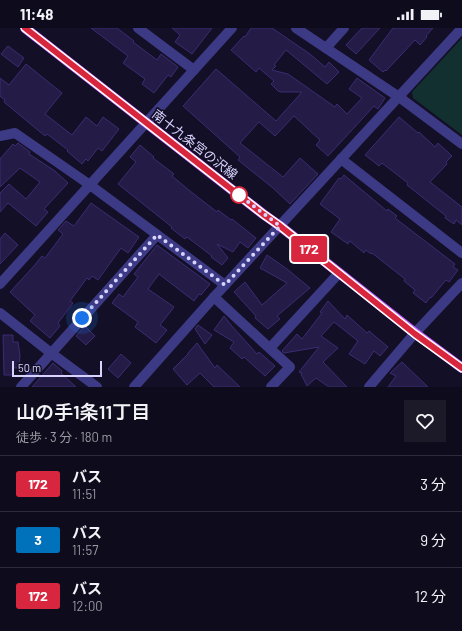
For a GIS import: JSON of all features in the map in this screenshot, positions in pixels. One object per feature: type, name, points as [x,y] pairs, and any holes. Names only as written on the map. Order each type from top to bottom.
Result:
[{"type":"main road","name":"南十九条宮の沢線","points":[[25,28],[280,226],[415,334],[462,368]]},
{"type":"street","points":[[138,28],[194,70]]},
{"type":"street","points":[[0,284],[232,28]]},
{"type":"street","points":[[296,28],[399,97],[462,144]]},
{"type":"street","points":[[326,48],[344,28]]},
{"type":"street","points":[[134,387],[214,297],[462,28]]},
{"type":"street","points":[[0,136],[15,133],[225,285]]},
{"type":"street","points":[[342,159],[462,252]]},
{"type":"street","points":[[21,387],[157,235]]},
{"type":"street","points":[[270,348],[339,273]]},
{"type":"street","points":[[369,387],[462,283]]},
{"type":"street","points":[[214,297],[290,367],[271,387]]},
{"type":"street","points":[[0,313],[50,353],[97,387]]},
{"type":"green space","points":[[462,38],[462,135],[413,98],[412,92]]},
{"type":"building","points":[[91,28],[117,28],[157,60],[161,54],[178,67],[171,77],[168,75],[154,93],[142,84],[145,79],[123,63],[128,56]]},
{"type":"building","points":[[172,28],[212,28],[192,54],[175,42],[180,35]]},
{"type":"building","points":[[251,28],[272,28],[310,54],[325,67],[329,62],[339,72],[327,84],[286,50],[274,65],[276,66],[272,70],[288,74],[335,107],[337,104],[347,114],[362,98],[349,89],[357,78],[385,98],[378,109],[374,106],[328,156],[316,145],[320,140],[294,116],[275,136],[259,122],[240,143],[283,177],[300,158],[318,174],[290,204],[273,188],[238,160],[240,157],[183,106],[216,69],[276,121],[302,92],[278,91],[271,84],[274,81],[259,68],[256,72],[231,50],[244,36],[245,37]]},
{"type":"building","points":[[362,28],[380,28],[356,54],[346,45]]},
{"type":"building","points":[[393,28],[433,28],[420,45],[415,40],[386,71],[385,70],[383,72],[369,60]]},
{"type":"building","points":[[8,46],[24,58],[18,67],[1,54]]},
{"type":"building","points":[[26,64],[62,93],[45,114],[72,135],[86,117],[97,126],[103,117],[119,129],[102,151],[98,148],[88,161],[86,159],[82,164],[67,151],[68,150],[47,134],[45,136],[4,102],[5,100],[0,96],[0,78],[9,85]]},
{"type":"building","points":[[399,117],[418,133],[419,132],[435,147],[438,143],[452,156],[446,162],[447,164],[430,182],[462,207],[462,225],[456,220],[454,224],[445,218],[446,216],[407,185],[408,183],[382,163],[379,166],[365,155]]},
{"type":"building","points":[[18,143],[30,152],[29,154],[55,171],[68,183],[44,209],[48,212],[36,226],[8,203],[0,212],[0,193],[9,184],[26,199],[40,182],[20,168],[0,187],[0,159],[13,144],[15,146]]},
{"type":"building","points":[[140,145],[154,157],[153,158],[174,174],[172,176],[190,191],[217,212],[218,210],[231,220],[232,219],[256,238],[248,248],[240,242],[233,252],[217,244],[228,258],[222,265],[187,237],[185,239],[118,184],[136,162],[130,157]]},
{"type":"building","points":[[344,175],[387,211],[388,209],[397,216],[395,218],[455,264],[453,267],[458,270],[449,282],[446,280],[426,303],[413,293],[415,290],[404,281],[405,279],[372,253],[371,254],[366,250],[364,253],[350,241],[348,244],[331,232],[340,219],[320,204],[339,178],[341,179]]},
{"type":"building","points":[[91,203],[139,237],[128,253],[121,248],[98,280],[92,276],[89,280],[87,278],[70,301],[73,303],[58,323],[60,326],[50,338],[30,321],[35,315],[10,292],[42,256],[45,258],[63,234],[58,230],[66,221],[74,226]]},
{"type":"building","points":[[5,233],[18,245],[0,264],[0,239]]},
{"type":"building","points":[[157,245],[210,284],[194,301],[159,274],[148,289],[174,307],[160,325],[167,330],[156,343],[135,327],[138,322],[112,303],[119,294],[123,297],[138,277],[134,274]]},
{"type":"building","points":[[267,255],[310,288],[277,316],[280,319],[268,329],[255,318],[256,316],[234,292],[245,282],[262,305],[287,283],[260,268]]},
{"type":"building","points":[[328,301],[345,319],[347,315],[367,333],[369,331],[388,347],[380,356],[374,351],[365,364],[349,354],[358,341],[334,322],[321,336],[338,348],[323,362],[347,387],[329,387],[316,378],[307,386],[301,374],[302,373],[299,372],[319,347],[284,353],[282,351],[297,334],[302,339],[322,313],[320,312]]},
{"type":"building","points":[[224,316],[257,354],[259,352],[275,366],[265,376],[244,357],[242,359],[230,348],[234,342],[214,330]]},
{"type":"building","points":[[198,325],[212,335],[205,344],[195,329]]},
{"type":"building","points":[[85,326],[95,336],[86,345],[76,336]]},
{"type":"building","points":[[3,335],[13,335],[13,342],[18,342],[20,355],[19,368],[13,368],[13,375],[4,375]]},
{"type":"building","points":[[197,343],[215,368],[217,365],[240,387],[214,387],[200,373],[187,385],[173,369]]},
{"type":"building","points":[[121,354],[131,363],[118,378],[108,369]]},
{"type":"building","points":[[402,362],[428,387],[388,387],[396,376],[390,373]]},
{"type":"building","points":[[53,363],[62,371],[61,373],[76,387],[32,387]]},
{"type":"bus line","name":"172","points":[[25,28],[280,226],[415,334],[462,368]]},
{"type":"route","points":[[82,318],[157,235],[225,285],[280,226],[239,195]]}]
